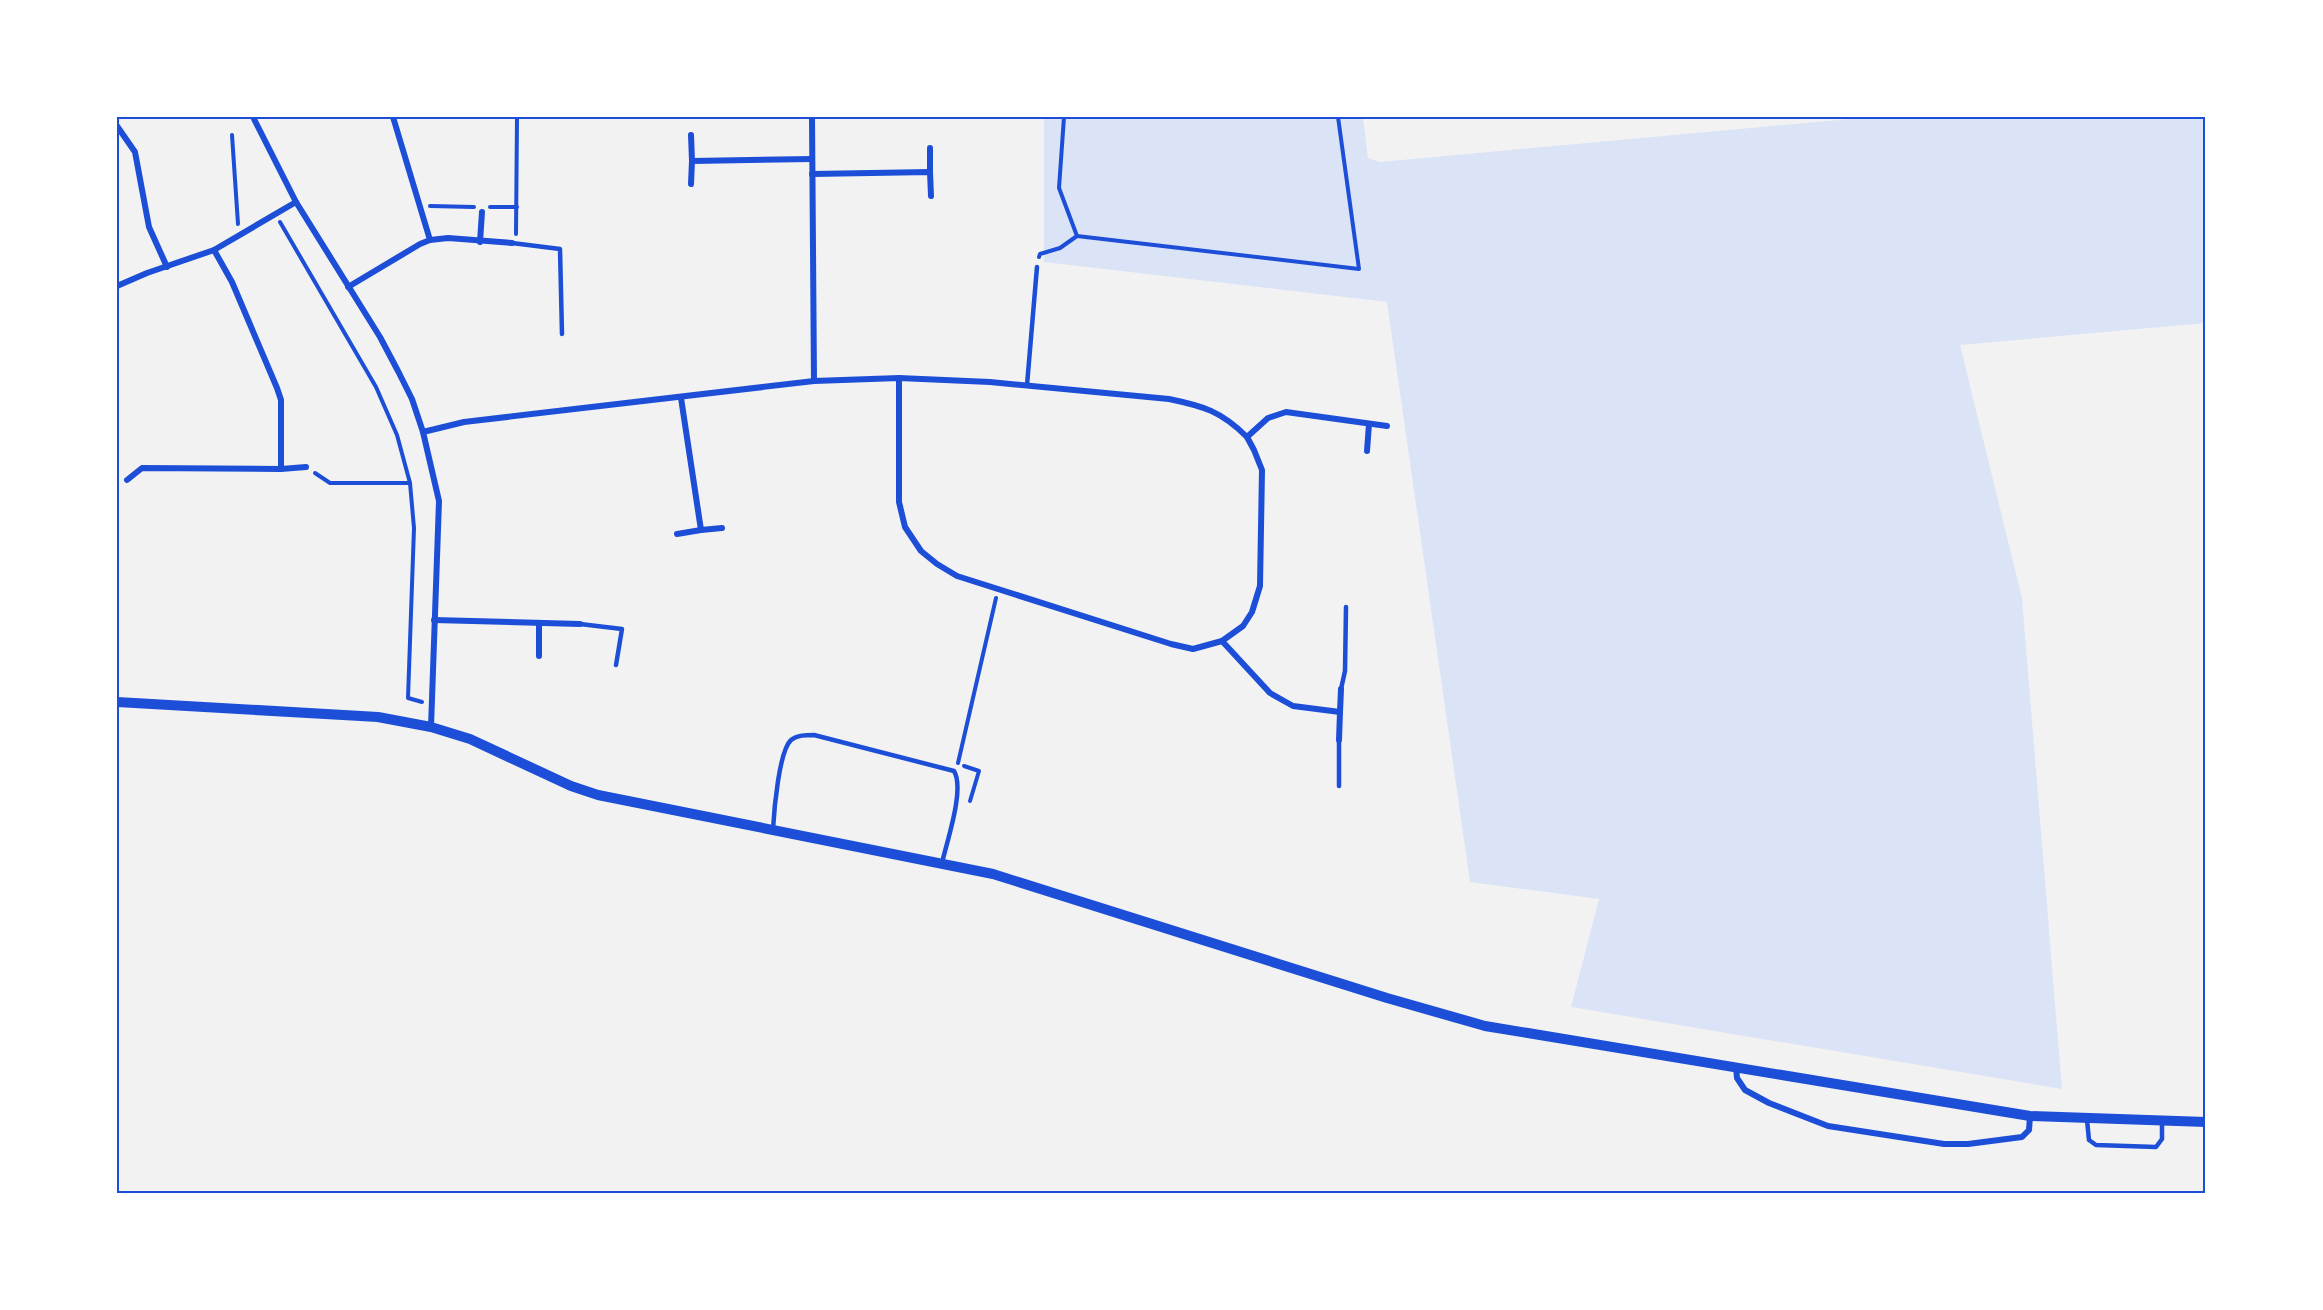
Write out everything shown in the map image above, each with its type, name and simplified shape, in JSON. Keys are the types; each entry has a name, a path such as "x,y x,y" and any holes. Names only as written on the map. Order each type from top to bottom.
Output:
{"street":[{"path":"253,117 296,202 398,371 412,399 423,432 440,501 431,727"},
{"path":"393,117 430,240"},
{"path":"812,117 814,381"},
{"path":"117,126 135,152 149,227 167,267"},
{"path":"691,135 691,184"},
{"path":"930,148 931,196"},
{"path":"692,161 812,159"},
{"path":"812,174 930,172"},
{"path":"117,286 214,250 296,202"},
{"path":"480,242 482,212"},
{"path":"348,287 430,240 448,238 514,243"},
{"path":"214,250 232,282 279,394 281,469"},
{"path":"423,432 464,422 814,381 899,378 1028,385 1169,399 1198,405 1225,417 1246,437 1262,470 1260,586 1252,612 1243,626 1222,641 1193,649 957,576 937,564 921,551 905,527 899,502 899,378"},
{"path":"681,398 701,530"},
{"path":"1246,437 1268,418 1286,412 1387,426"},
{"path":"1367,451 1369,424"},
{"path":"127,480 142,468 281,469 306,467"},
{"path":"677,534 723,528"},
{"path":"434,620 580,624"},
{"path":"539,623 539,656"},
{"path":"1222,641 1270,693 1293,706 1340,712"},
{"path":"1339,740 1341,689"},
{"path":"117,702 378,717 431,727 470,738 571,786 597,795 993,873 1387,998 1485,1026 2030,1116 2206,1122"},
{"path":"1736,1067 1737,1078 1745,1090 1805,1119 1828,1126 1944,1144 2022,1137 2029,1130 2030,1116"}],"lane":[{"path":"514,243 560,249 562,334"},
{"path":"1028,385 1036,267"},
{"path":"1341,689 1345,671 1346,607"},
{"path":"580,624 622,629 616,665"},
{"path":"772,831 776,794 786,748 790,741 798,736 814,735 954,771 958,782 942,863"},
{"path":"1339,740 1340,786"},
{"path":"2087,1118 2089,1140 2096,1145 2156,1148 2162,1139 2162,1121"}],"path":[{"path":"514,243 517,117"},
{"path":"1064,117 1059,189 1077,236"},
{"path":"1036,267 1040,254 1060,248 1077,236 1359,269 1338,117"},
{"path":"232,135 237,222 242,233"},
{"path":"420,206 516,207"},
{"path":"275,213 376,387 397,435 410,483 414,528 408,698 431,705"},
{"path":"306,467 330,483 410,483"},
{"path":"969,802 979,771 958,764 998,589"}],"shaded area":[{"path":"1044,117 1363,117 1368,158 1380,162 1871,117 2206,117 2206,323 1960,345 2022,598 2062,1089 1571,1007 1599,899 1470,882 1387,302 1044,262"}]}
